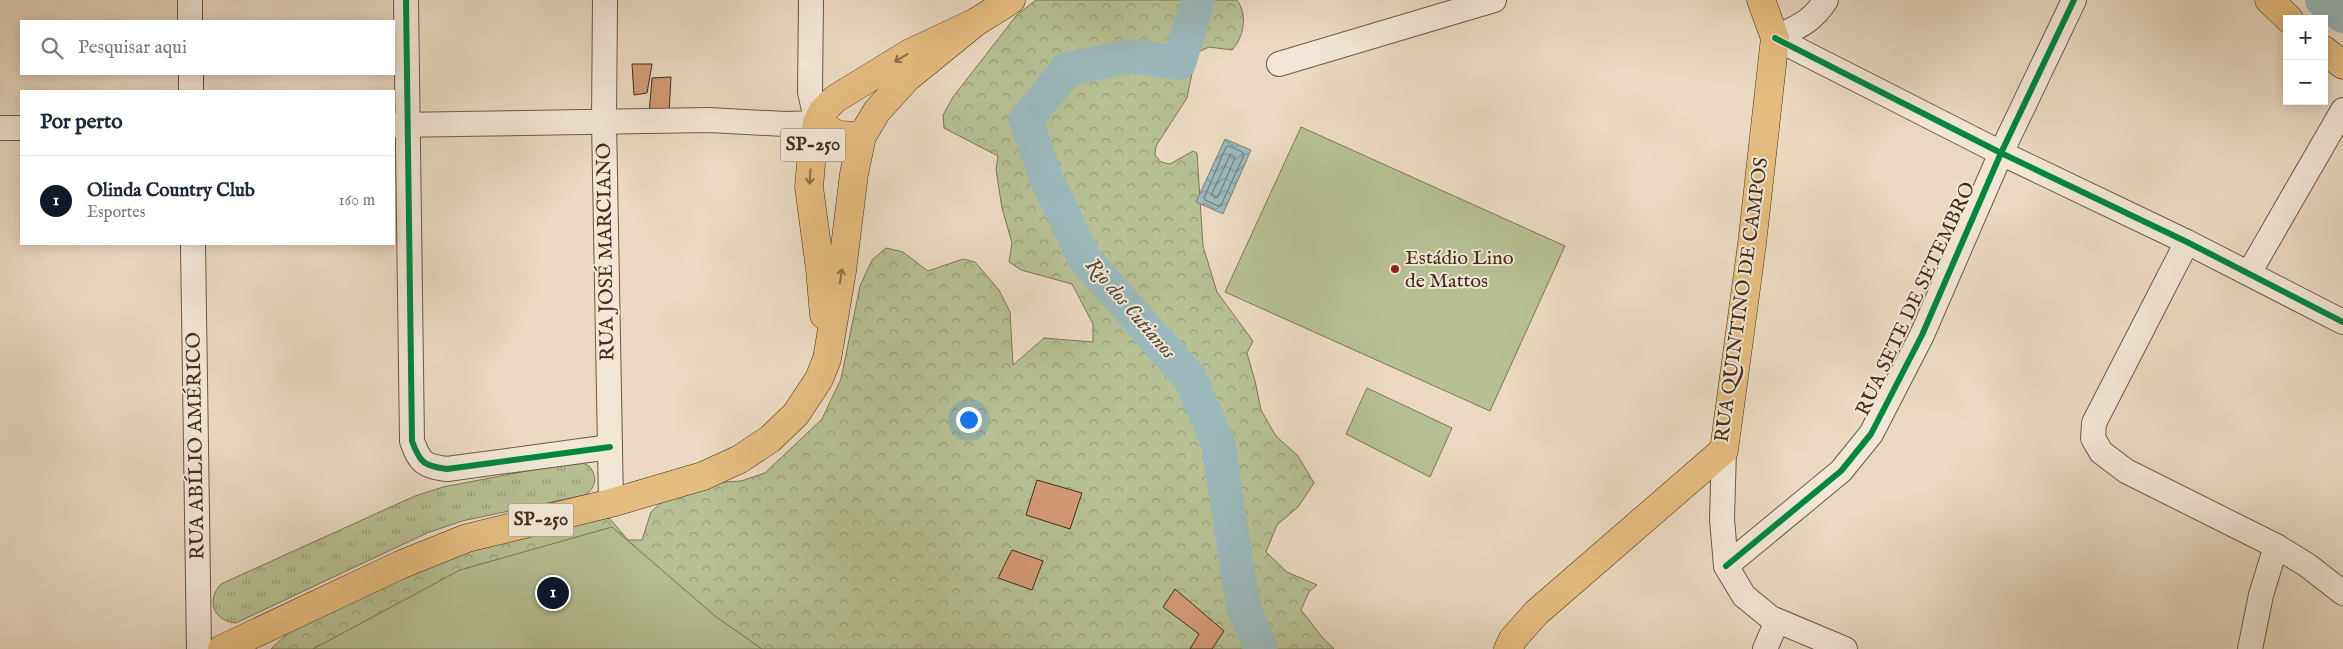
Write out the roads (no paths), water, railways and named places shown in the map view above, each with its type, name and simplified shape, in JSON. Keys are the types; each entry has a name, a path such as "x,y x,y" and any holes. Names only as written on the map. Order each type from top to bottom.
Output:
{"main road":[{"name":"SP-250","path":"222,649 400,565 467,538 611,503 703,476 740,459 770,439 796,414 819,379 827,359 842,271 854,174 865,130 907,78 976,22 1011,0"},
{"path":"1761,0 1775,38"},
{"path":"2269,0 2285,15"},
{"name":"SP-250","path":"827,359 820,269 809,187 817,122 822,112 835,99 910,53 976,22"},
{"name":"RUA QUINTINO DE CAMPOS","path":"1508,649 1513,639 1536,613 1724,450 1752,244 1775,38"},
{"path":"2328,53 2343,65"},
{"path":"817,122 838,135 865,130 863,113 857,106 835,99"}],"street":[{"path":"190,0 190,20"},
{"path":"406,0 400,125 412,441 418,457 429,467 447,469 610,447"},
{"name":"RUA JOSÉ MARCIANO","path":"606,0 604,120 611,503"},
{"path":"400,125 604,120 709,120 785,124 817,122 810,92 811,0"},
{"path":"1279,64 1494,0"},
{"path":"1775,38 1802,26 1817,14 1826,0"},
{"name":"RUA SETE DE SETEMBRO","path":"1726,566 1841,471 1871,434 1922,335 2001,153 2074,0"},
{"path":"1775,38 2001,153 2187,242 2343,322"},
{"path":"811,57 835,99"},
{"path":"191,75 191,90"},
{"path":"2249,273 2343,110"},
{"path":"0,128 20,128"},
{"path":"2187,242 2094,423 2093,438 2101,452 2126,471 2276,546 2343,592"},
{"name":"RUA ABÍLIO AMÉRICO","path":"193,245 199,649"},
{"path":"1724,450 1722,519 1726,566 1744,596 1771,618 1845,649"},
{"path":"2250,649 2261,595 2276,546"},
{"path":"1764,649 1778,621"}],"water":[{"path":"1225,139 1251,150 1223,214 1196,202"}],"waterway":[{"name":"Rio dos Cutianos","path":"1198,0 1179,63 1132,56 1067,69 1026,120 1047,180 1084,258 1190,378 1218,443 1243,605 1261,649"},
{"path":"2322,0 2343,16"}],"place":[{"name":"Estádio Lino de Mattos","path":"1395,269"},
{"name":"Olinda Country Club","path":"553,593"}]}
